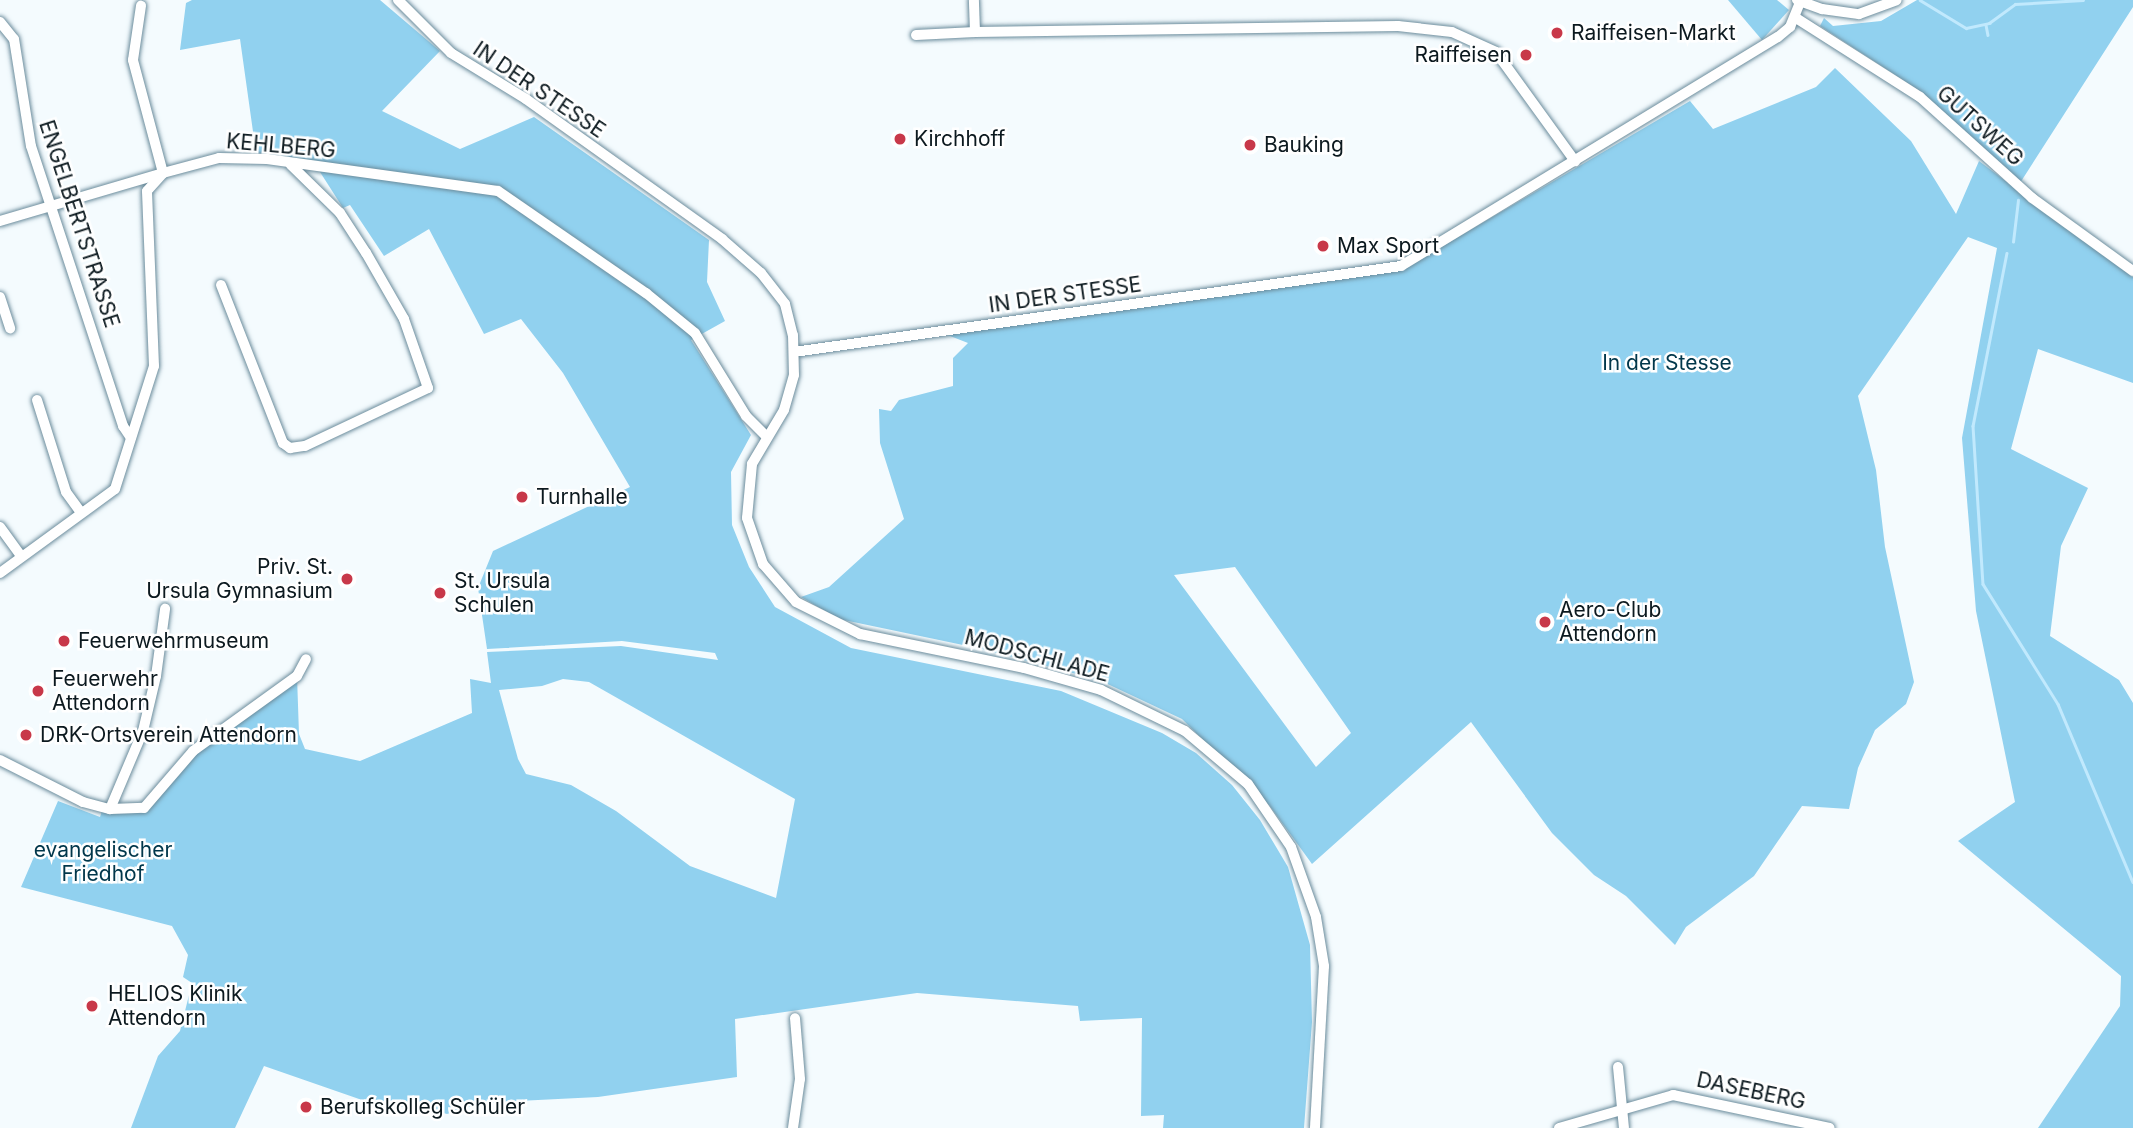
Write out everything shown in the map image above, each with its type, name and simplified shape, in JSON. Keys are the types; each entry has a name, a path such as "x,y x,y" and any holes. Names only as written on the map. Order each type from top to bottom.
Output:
{"street":[{"name":"IN DER STESSE","path":"398,0 451,53 526,99 722,239 761,273 785,304 794,352 1393,268 1759,50 1786,32 1796,18"},
{"path":"974,0 975,32"},
{"path":"1796,18 1799,1 1859,14 1897,0"},
{"path":"0,573 115,489 154,366 156,322 146,199 150,184 163,173 133,60 141,6"},
{"name":"GUTSWEG","path":"1796,18 1920,97 2032,198 2133,271"},
{"name":"ENGELBERTSTRASSE","path":"0,22 14,39 31,146 53,204 123,426 131,438"},
{"path":"916,35 1347,26 1452,32 1496,52 1575,161"},
{"name":"KEHLBERG","path":"0,220 219,158 288,163 498,191 646,293 695,333 747,416 767,437"},
{"path":"221,285 230,299 284,443 290,448 304,446 428,388 404,319 366,253 340,213 288,163"},
{"path":"0,297 10,328"},
{"name":"MODSCHLADE","path":"794,352 790,391 757,452 749,481 749,530 763,564 796,603 860,634 1024,668 1138,705 1197,739 1248,785 1270,813 1301,870 1320,938 1323,1000 1314,1128"},
{"path":"37,400 66,492 81,513"},
{"path":"0,527 21,556"},
{"path":"110,809 143,731 156,676 164,609"},
{"path":"0,760 83,802 110,809 144,808 192,751 296,676 306,659"},
{"path":"793,1128 800,1079 795,1017"},
{"path":"1618,1067 1624,1128"},
{"name":"DASEBERG","path":"1559,1128 1624,1113 1673,1095 1830,1128"}],"green space":[{"name":"evangelischer Friedhof","path":"192,0 380,0 440,51 382,111 460,149 534,117 709,240 707,282 725,321 691,340 751,435 731,472 732,525 749,567 775,607 851,648 1061,691 1162,733 1196,753 1232,785 1260,820 1288,867 1310,945 1312,1022 1304,1128 1163,1128 1164,1115 1141,1116 1142,1018 1080,1021 1078,1006 917,993 735,1019 737,1077 598,1097 481,1103 447,1114 417,1106 385,1108 264,1066 235,1128 131,1128 158,1056 180,1031 192,983 183,977 188,955 172,926 21,887 58,801 100,817 103,808 144,808 193,751 297,676 299,734 305,749 360,761 472,713 470,679 491,683 487,652 621,646 718,660 715,653 622,641 487,649 478,588 493,551 630,487 563,373 521,319 484,334 429,229 384,256 350,205 343,208 313,161 256,153 240,39 180,50 186,3","holes":["563,679 589,682 795,799 776,898 690,866 616,811 571,785 526,774 518,759 499,690 542,686"]},
{"path":"1728,0 1777,0 1789,10 1762,40"},
{"path":"1917,0 2133,0 2133,7 2020,183 1923,93 1820,26 1824,18 1833,26 1881,21"},
{"name":"In der Stesse","path":"1835,68 1911,141 1956,214 1979,161 2133,277 2133,383 2038,349 2011,449 2088,488 2061,546 2050,636 2119,680 2133,703 2133,1128 2038,1128 2120,1006 2121,976 1958,841 2015,802 1976,611 1962,438 1997,248 1968,237 1858,396 1876,470 1885,547 1914,682 1906,704 1875,730 1858,768 1849,809 1802,806 1754,876 1686,927 1675,945 1626,896 1594,875 1552,833 1471,722 1312,864 1269,805 1182,719 1099,680 982,649 839,619 801,597 829,587 904,519 880,443 879,409 891,411 899,400 953,386 953,358 968,343 945,334 1404,269 1690,101 1713,129 1816,87","holes":["1235,567 1351,733 1316,767 1174,575"]}],"waterway":[{"path":"1920,0 1966,28 1989,23 2015,4 2083,0"},
{"path":"1986,25 1988,35"},
{"path":"2013,242 2018,200"},
{"path":"2007,253 1973,426 1983,584 2058,704 2133,882"}],"place":[{"name":"Raiffeisen-Markt","path":"1557,33"},
{"name":"Raiffeisen","path":"1526,55"},
{"name":"Kirchhoff","path":"900,139"},
{"name":"Bauking","path":"1250,145"},
{"name":"Max Sport","path":"1323,246"},
{"name":"Turnhalle","path":"522,497"},
{"name":"Priv. St. Ursula Gymnasium","path":"347,579"},
{"name":"St. Ursula Schulen","path":"440,593"},
{"name":"Aero-Club Attendorn","path":"1545,622"},
{"name":"Feuerwehrmuseum","path":"64,641"},
{"name":"Feuerwehr Attendorn","path":"38,691"},
{"name":"DRK-Ortsverein Attendorn","path":"26,735"},
{"name":"HELIOS Klinik Attendorn","path":"92,1006"},
{"name":"Berufskolleg Schüler","path":"306,1107"}]}
